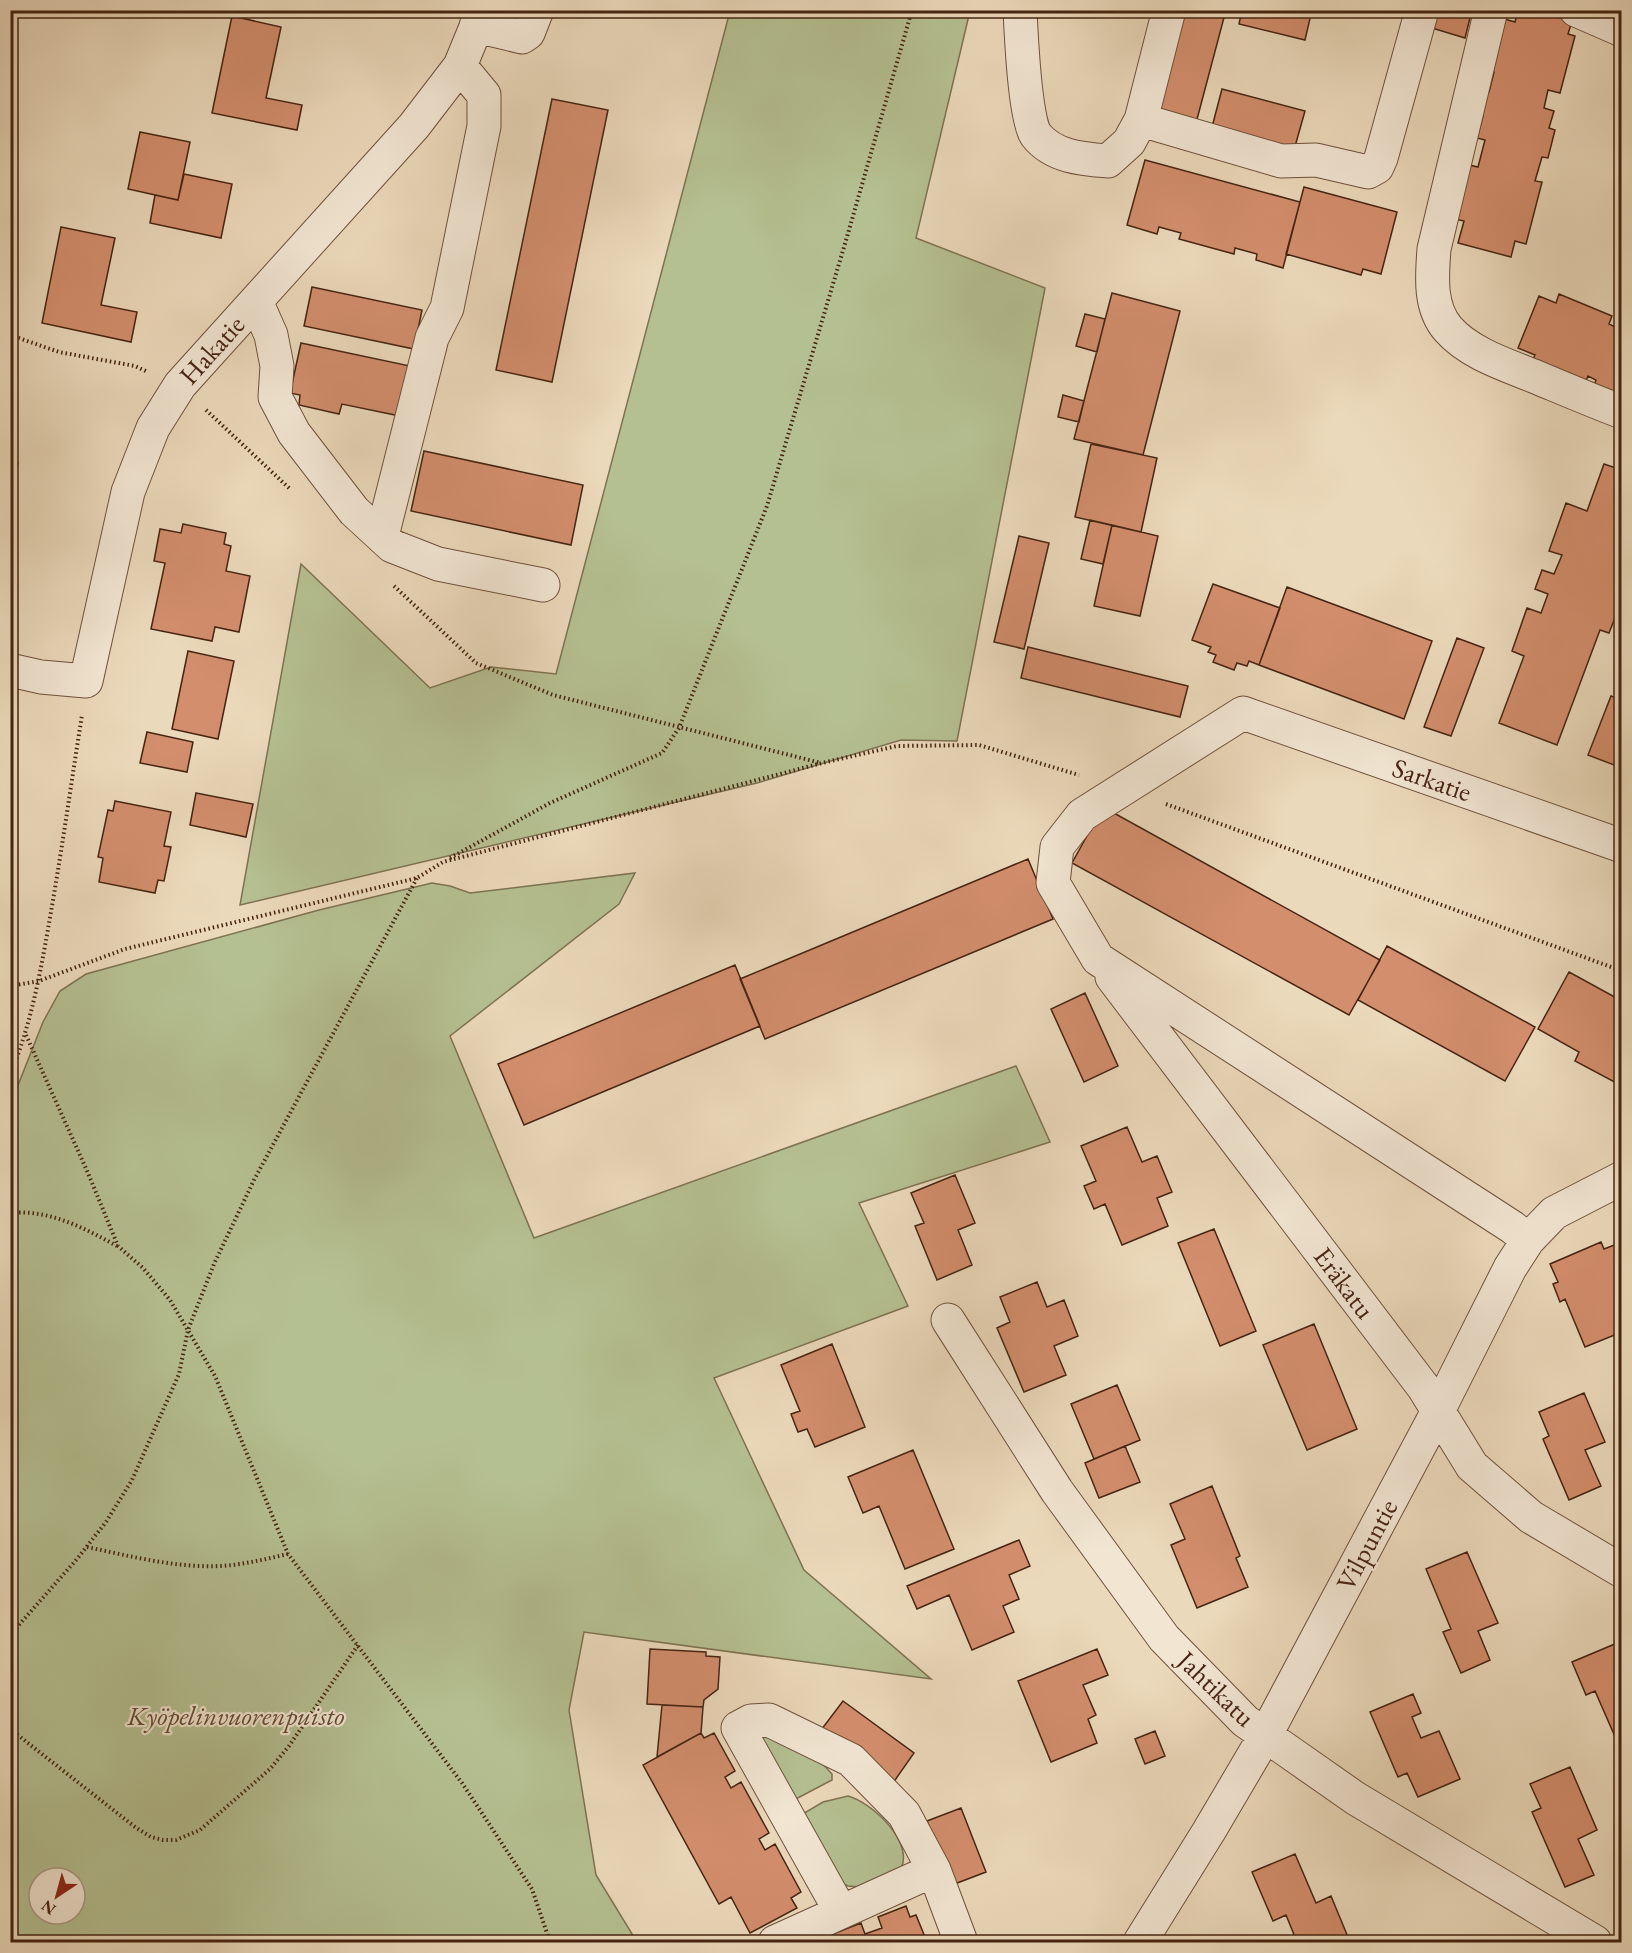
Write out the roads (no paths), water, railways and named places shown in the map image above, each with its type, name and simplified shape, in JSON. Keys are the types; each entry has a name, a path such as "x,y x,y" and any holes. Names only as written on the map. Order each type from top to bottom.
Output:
{"street":[{"path":"480,18 522,37 528,33 537,10"},
{"path":"1020,10 1021,44 1028,105 1035,134 1055,150 1080,159 1108,161 1130,142 1141,120 1170,10"},
{"path":"1491,10 1434,249 1432,286 1437,308 1448,328 1468,345 1491,358 1622,412"},
{"path":"1576,10 1622,30"},
{"path":"1141,120 1281,161 1316,160 1368,172 1377,167 1381,158 1417,12"},
{"name":"Hakatie","path":"10,670 41,677 86,681 128,492 153,428 180,385 414,126 460,66 480,18"},
{"path":"382,536 432,338 447,308 484,126 484,95 460,66"},
{"path":"256,301 271,335 277,366 275,397 294,433 354,511 392,546 438,564 543,585"},
{"name":"Eräkatu","path":"1243,713 1082,815 1057,847 1053,883 1098,959 1424,1388 1472,1466 1531,1517 1622,1571"},
{"name":"Sarkatie","path":"1243,713 1622,846"},
{"path":"1098,959 1512,1227 1528,1240"},
{"name":"Vilpuntie","path":"1140,1942 1265,1736 1438,1411 1510,1268 1528,1240 1554,1213 1622,1178"},
{"name":"Jahtikatu","path":"948,1320 1057,1491 1164,1638 1245,1721 1355,1798 1595,1942"},
{"path":"841,1912 738,1728 751,1721 769,1720 851,1760 904,1814 934,1870 961,1942"},
{"path":"775,1942 934,1870"}],"park label":[{"name":"Kyöpelinvuorenpuisto","path":"236,1716"}]}
